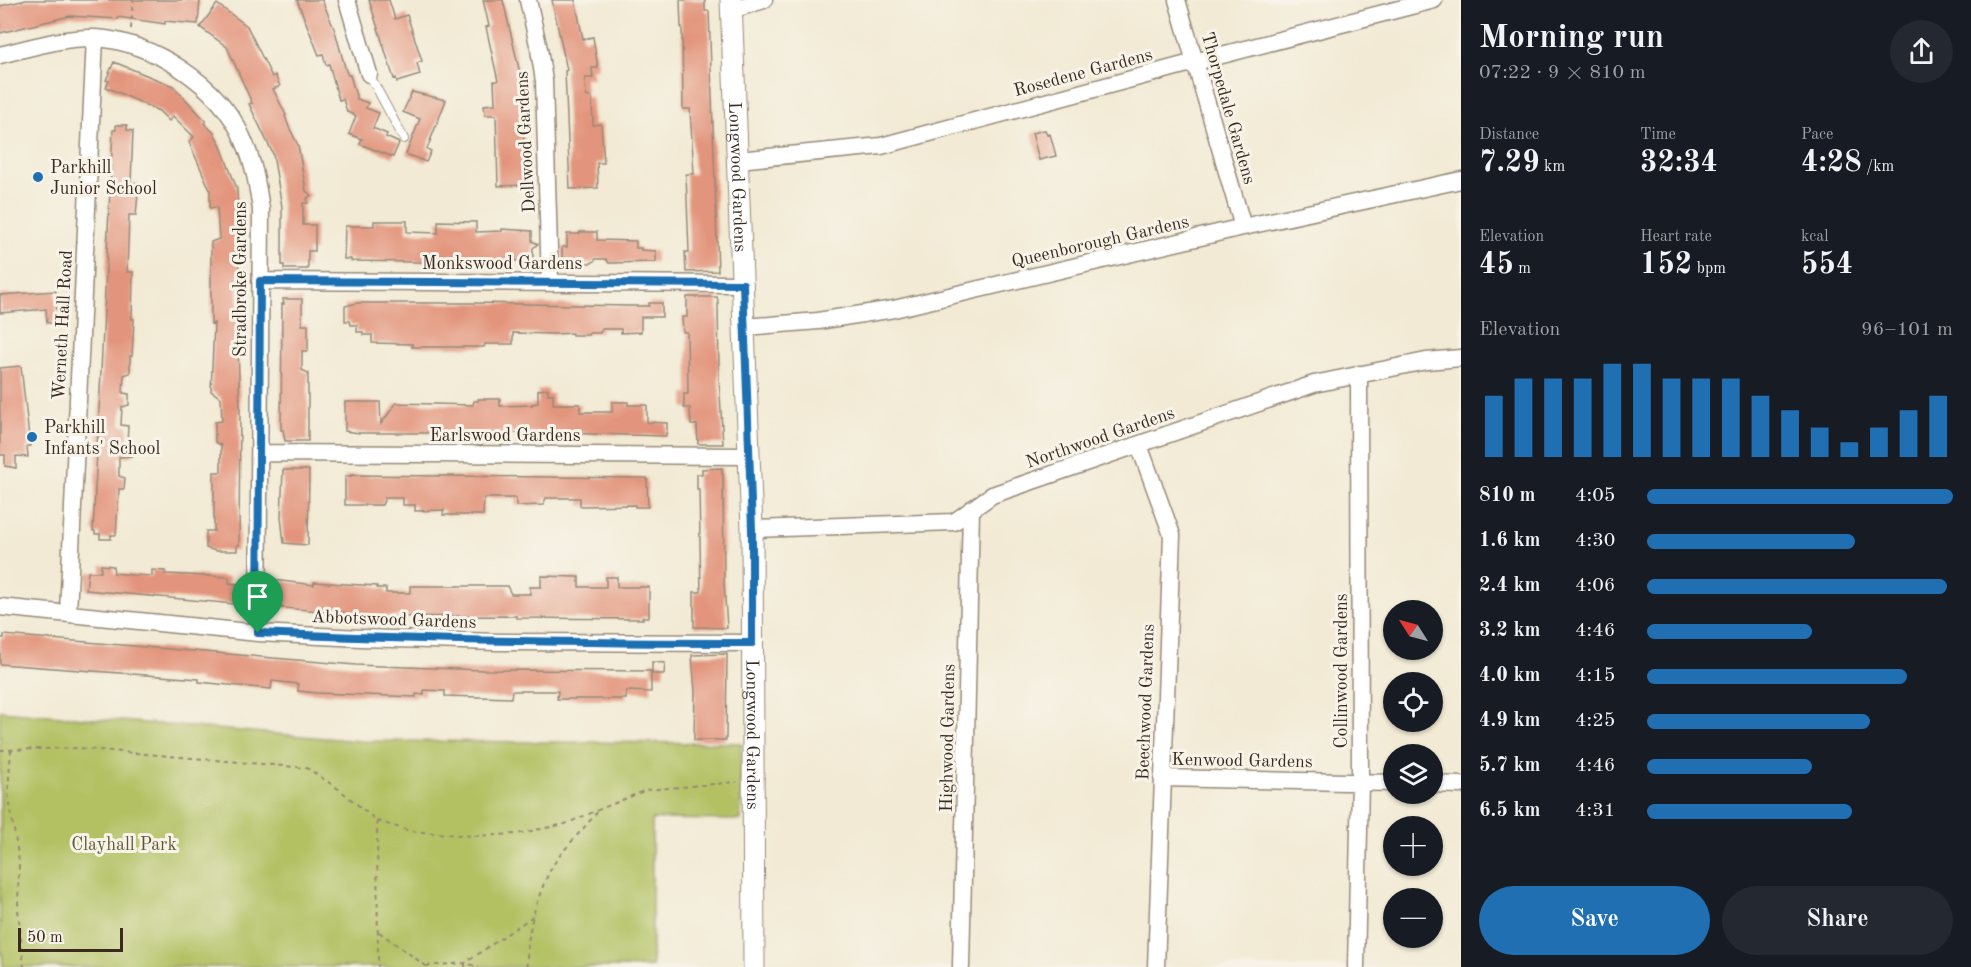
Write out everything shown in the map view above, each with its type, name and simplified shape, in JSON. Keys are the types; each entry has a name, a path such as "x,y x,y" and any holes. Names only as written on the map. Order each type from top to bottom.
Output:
{"street":[{"path":"347,0 369,74"},
{"name":"Dellwood Gardens","path":"528,0 544,81 550,283"},
{"path":"731,5 764,0"},
{"name":"Thorpedale Gardens","path":"1177,0 1243,227"},
{"name":"Rosedene Gardens","path":"738,160 881,146 1434,0"},
{"name":"Longwood Gardens","path":"731,5 752,538 754,967"},
{"name":"Stradbroke Gardens","path":"0,55 73,39 95,38 130,44 164,58 192,76 222,105 242,136 256,171 261,209 258,633"},
{"name":"Werneth Hall Road","path":"68,613 95,38"},
{"name":"Queenborough Gardens","path":"745,327 818,321 894,309 1243,227 1461,180"},
{"name":"Monkswood Gardens","path":"260,281 743,284"},
{"name":"Northwood Gardens","path":"752,538 954,522 992,495 1314,384 1426,361 1461,358"},
{"name":"Collinwood Gardens","path":"1356,967 1360,782 1359,374"},
{"name":"Beechwood Gardens","path":"1139,445 1172,535 1156,967"},
{"name":"Earlswood Gardens","path":"260,453 750,456"},
{"name":"Highwood Gardens","path":"961,967 972,510"},
{"name":"Abbotswood Gardens","path":"0,607 258,633 361,638 497,642 752,638"},
{"name":"Kenwood Gardens","path":"1162,778 1383,783"},
{"path":"1443,784 1461,785"}],"lane":[{"path":"369,74 404,139"}],"path":[{"path":"130,44 133,0"},
{"path":"0,750 76,748 306,768 340,790 377,821 410,831 474,836 517,834 565,824 646,790 753,781"},
{"path":"11,749 8,793 19,861 18,909 24,967"},
{"path":"526,967 526,952 533,916 553,867 599,810"},
{"path":"377,821 378,967"},
{"path":"465,963 533,916"},
{"path":"378,931 425,967 465,963 479,967"}],"green space":[{"name":"Clayhall Park","path":"0,711 361,741 741,743 741,820 652,819 652,967 3,967 0,935"}],"building":[{"path":"26,0 200,0 198,24 165,21 165,24 118,17 118,19 70,16 0,33 0,6"},
{"path":"297,0 322,0 335,31 346,71 350,75 357,99 368,103 366,108 379,113 373,128 399,143 393,157 360,144 362,139 349,134 356,116 347,112 343,99 339,100 329,64 326,65 323,54 319,55"},
{"path":"369,0 389,0 395,19 407,15 422,61 417,63 420,75 397,82 396,78 394,79"},
{"path":"483,0 503,0 519,69 522,86 524,185 498,186 496,115 485,115 484,105 495,104 494,81 498,81 486,27 489,26"},
{"path":"552,0 575,0 583,39 593,37 598,68 592,68 593,78 585,78 586,96 592,98 593,125 601,124 604,163 597,163 598,188 570,189 565,71 567,70"},
{"path":"680,0 705,0 705,11 709,11 718,271 686,272 685,252 689,252 686,174 694,174 690,109 683,109"},
{"path":"217,4 247,26 272,77 275,75 280,86 273,89 298,145 306,191 311,195 307,199 308,203 303,203 303,225 315,225 315,251 308,251 308,269 284,269 282,265 282,207 273,154 249,104 252,103 227,47 200,27"},
{"path":"114,62 173,86 206,121 204,123 214,133 237,189 240,411 239,545 237,545 237,551 216,551 206,548 206,531 214,531 214,472 221,472 221,445 215,442 215,422 222,421 221,398 211,391 214,323 211,324 211,242 219,239 217,207 210,208 210,190 189,142 194,137 173,116 169,121 159,111 106,87 109,81 106,80"},
{"path":"412,92 446,100 427,149 431,151 426,162 406,154 420,119 403,112"},
{"path":"116,125 127,125 127,130 133,131 131,183 139,183 136,215 129,215 127,272 133,272 132,319 134,319 130,373 124,375 123,393 129,394 129,405 122,407 121,425 128,426 127,443 134,444 133,456 119,457 119,476 125,478 124,489 119,489 116,535 111,535 111,539 100,539 100,534 95,534 93,531 113,130 116,130"},
{"path":"1045,130 1047,135 1050,134 1056,156 1039,160 1032,133"},
{"path":"374,221 407,221 407,232 438,233 438,221 476,222 476,232 502,231 502,229 532,231 532,241 538,244 533,248 533,261 494,260 494,262 478,263 344,259 345,226 374,226"},
{"path":"580,232 597,232 597,240 636,241 636,248 656,251 656,262 609,263 606,259 596,259 592,263 568,263 562,257 562,247 567,247 567,234 579,234"},
{"path":"56,291 57,323 47,323 46,309 0,313 0,295"},
{"path":"687,297 717,297 718,301 723,444 698,444 697,425 691,425 690,408 684,408 684,394 688,394 687,332 683,332 682,317 687,317"},
{"path":"283,299 302,299 302,325 308,325 308,351 302,351 302,370 308,373 308,441 285,441 283,430 281,430"},
{"path":"357,303 649,306 649,303 662,303 662,317 641,317 641,332 621,333 621,329 602,329 600,333 589,333 588,335 513,333 513,344 485,344 484,347 412,347 412,344 372,343 372,335 357,332 357,325 351,325 350,321 345,321 345,306"},
{"path":"21,366 30,446 27,446 28,457 16,456 16,468 5,466 5,455 0,455 0,368"},
{"path":"548,389 548,394 553,394 553,404 580,404 580,412 612,412 612,402 647,405 647,422 667,423 666,436 345,431 345,402 380,402 381,424 396,403 473,405 478,399 500,399 500,406 532,405 538,403 538,390"},
{"path":"722,468 727,628 694,627 694,592 701,592 697,474 702,474 702,469"},
{"path":"283,470 309,470 308,545 284,543 281,517"},
{"path":"345,476 647,478 648,507 635,507 635,505 580,506 580,498 546,498 543,505 516,506 516,498 484,498 483,515 443,515 444,510 415,511 415,505 403,505 403,498 385,498 382,505 345,505"},
{"path":"101,565 113,566 114,573 133,575 152,576 152,570 165,571 165,574 229,577 229,583 247,585 245,605 86,590 88,572 101,572"},
{"path":"541,576 579,577 579,587 606,587 606,577 617,577 617,587 649,587 649,617 642,617 643,619 516,618 516,616 352,617 347,616 347,613 282,608 272,603 274,580 314,585 314,582 377,586 377,588 386,588 386,593 410,593 410,586 507,586 511,594 530,594 530,587 541,587"},
{"path":"4,635 356,665 483,670 651,671 651,692 626,691 626,699 557,699 558,691 512,691 511,698 445,696 445,691 424,690 424,695 416,694 416,697 298,691 298,684 272,681 271,689 199,682 199,679 0,664 0,638 4,638"},
{"path":"727,654 726,740 694,740 695,691 692,655"},
{"path":"652,662 665,663 664,674 652,674"}],"place":[{"name":"Parkhill Junior School","path":"38,177"},
{"name":"Parkhill Infants' School","path":"32,437"}],"route":[{"path":"260,281 743,284 752,529 752,643 497,642 258,633 260,281"}]}
